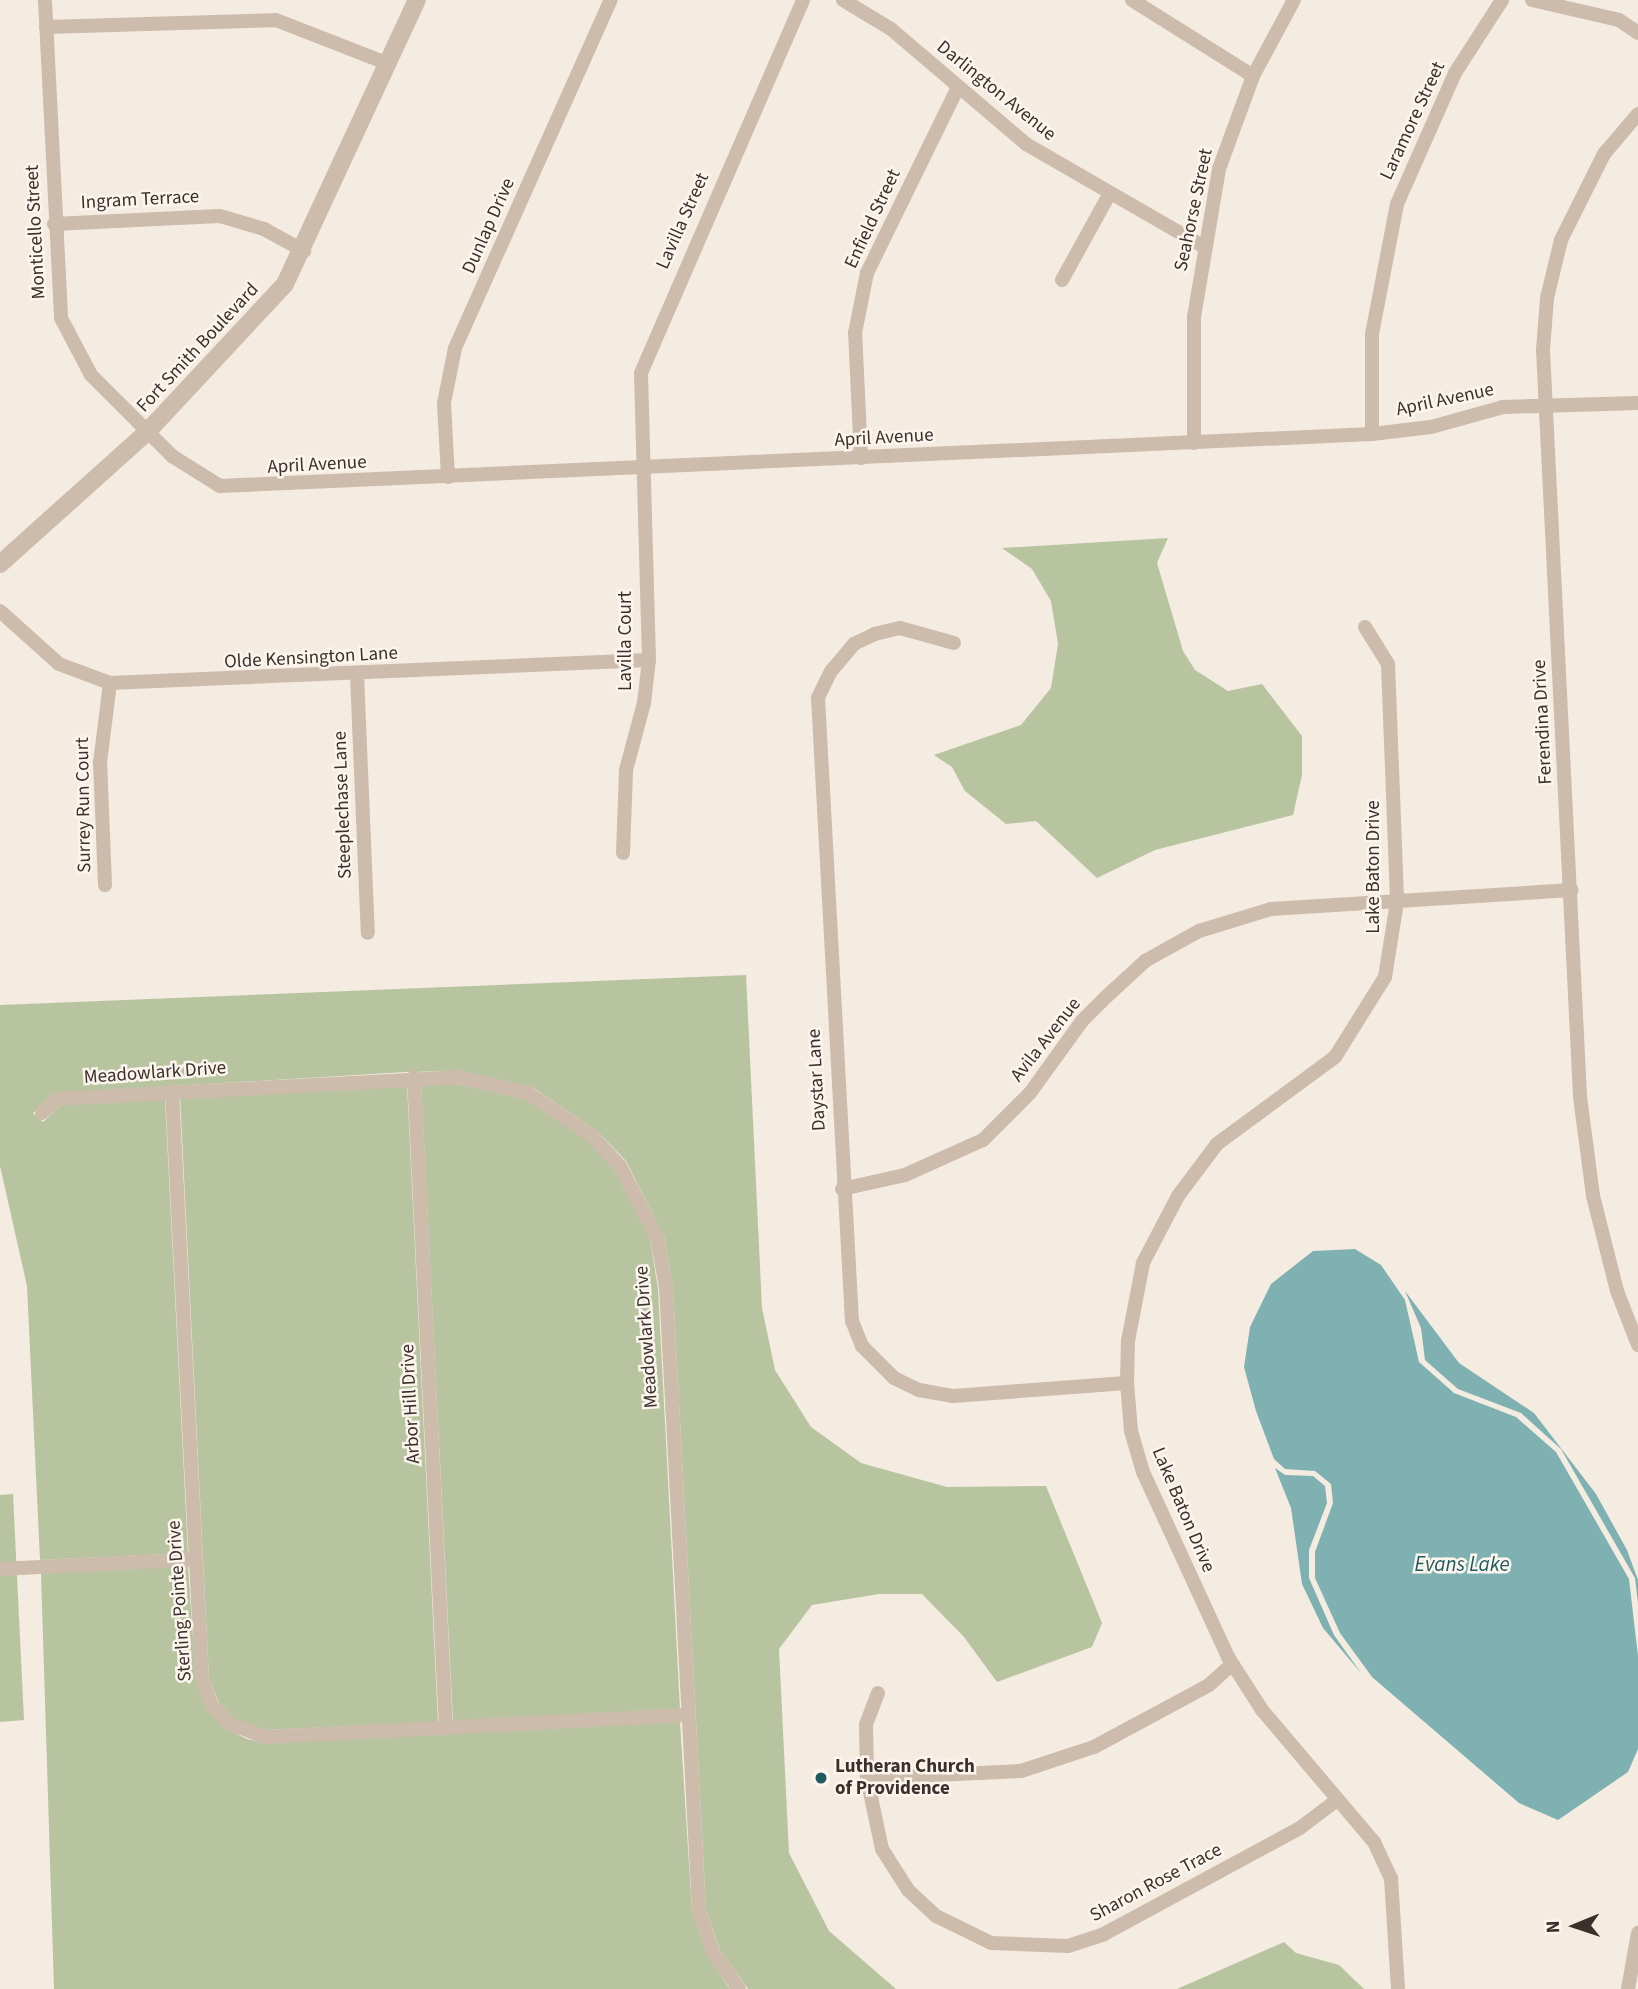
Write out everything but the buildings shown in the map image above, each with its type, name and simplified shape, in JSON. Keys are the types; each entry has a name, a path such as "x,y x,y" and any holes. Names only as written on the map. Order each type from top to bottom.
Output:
{"street":[{"name":"Monticello Street","path":"45,0 54,224 61,318 75,352 148,431"},
{"name":"Fort Smith Boulevard","path":"0,564 148,431 251,327 304,251 417,0"},
{"name":"Dunlap Drive","path":"448,477 446,376 455,348 611,0"},
{"name":"Lavilla Street","path":"641,468 638,402 652,340 803,0"},
{"name":"Darlington Avenue","path":"844,0 891,29 957,89 1026,144 1203,246"},
{"path":"1132,0 1253,76"},
{"name":"Seahorse Street","path":"1194,443 1194,317 1203,246 1219,169 1253,76 1294,0"},
{"name":"Laramore Street","path":"1372,434 1372,334 1397,204 1455,73 1502,0"},
{"path":"1532,0 1619,20 1638,33"},
{"path":"46,27 276,20 389,64"},
{"name":"Enfield Street","path":"861,458 855,333 867,272 957,89"},
{"name":"Ferendina Drive","path":"1638,114 1604,154 1561,240 1547,298 1545,405 1580,1097 1593,1196 1616,1291 1638,1345"},
{"path":"1062,280 1110,193"},
{"name":"Ingram Terrace","path":"54,224 220,216 264,229 304,251"},
{"name":"April Avenue","path":"148,431 172,456 220,486 1372,434 1431,427 1503,407 1638,403"},
{"name":"Lavilla Court","path":"623,853 626,770 645,703 649,660 641,468"},
{"name":"Olde Kensington Lane","path":"0,611 60,664 110,683 357,675 649,660"},
{"name":"Lake Baton Drive","path":"1365,627 1388,664 1397,902 1385,978 1358,1027 1335,1057 1217,1144 1178,1196 1143,1263 1128,1341 1127,1382 1131,1431 1143,1472 1232,1664 1374,1842 1391,1878 1398,1989"},
{"name":"Daystar Lane","path":"954,643 900,628 875,634 854,644 831,671 818,698 842,1189 852,1321 862,1346 894,1378 919,1390 953,1396 1127,1382"},
{"name":"Steeplechase Lane","path":"357,675 368,933"},
{"name":"Surrey Run Court","path":"105,885 100,763 110,683"},
{"name":"Avila Avenue","path":"842,1189 905,1175 983,1140 1030,1093 1082,1021 1107,996 1144,961 1199,931 1271,908 1571,890"},
{"name":"Meadowlark Drive","path":"42,1113 57,1099 172,1091 414,1077 487,1083 552,1106 620,1166 657,1238 666,1288 699,1910 713,1952 739,1989"},
{"name":"Arbor Hill Drive","path":"414,1077 446,1728"},
{"name":"Sterling Pointe Drive","path":"172,1091 202,1680 212,1706 230,1724 266,1737 687,1715"},
{"path":"0,1569 195,1559"},
{"path":"867,1778 1021,1771 1094,1747 1209,1685 1232,1664"},
{"name":"Sharon Rose Trace","path":"878,1693 866,1725 867,1778 882,1849 908,1890 962,1933 1034,1949 1068,1947 1104,1934 1300,1828 1338,1800"},
{"path":"1628,1989 1638,1933"}],"green space":[{"path":"1168,538 1157,563 1183,651 1195,670 1228,691 1262,684 1302,736 1302,775 1293,815 1155,850 1097,878 1036,821 1006,824 965,791 952,767 934,755 1021,725 1051,688 1058,644 1051,601 1032,569 1002,548"},
{"path":"746,975 762,1308 775,1370 811,1427 861,1463 947,1487 1046,1486 1102,1623 1092,1647 997,1682 964,1637 922,1594 879,1594 812,1605 779,1649 789,1853 829,1931 896,1989 748,1989 720,1950 706,1909 673,1288 664,1237 626,1161 596,1130 532,1087 460,1071 406,1072 57,1093 33,1113 43,1122 61,1105 165,1098 188,1553 40,1560 27,1286 0,1166 0,1005"},
{"path":"407,1084 438,1722 266,1730 234,1719 219,1703 209,1679 180,1097"},
{"path":"421,1084 458,1084 525,1099 586,1139 614,1169 650,1239 658,1289 680,1709 453,1721"},
{"path":"13,1494 24,1720 0,1722 0,1495"},
{"path":"188,1566 196,1683 224,1728 247,1739 266,1743 680,1722 692,1910 707,1955 730,1989 54,1989 41,1573"},
{"path":"1284,1942 1296,1953 1339,1965 1364,1989 1177,1989"}],"water":[{"name":"Evans Lake","path":"1355,1249 1381,1265 1405,1300 1419,1362 1454,1393 1516,1417 1556,1452 1629,1579 1638,1656 1638,1749 1628,1772 1558,1820 1519,1803 1372,1677 1340,1633 1315,1578 1315,1552 1333,1503 1331,1484 1315,1471 1285,1469 1274,1459 1256,1411 1244,1367 1250,1327 1271,1284 1313,1251"},
{"path":"1405,1291 1459,1363 1534,1413 1596,1494 1627,1550 1638,1580 1638,1603 1635,1578 1561,1449 1521,1413 1458,1389 1425,1360 1421,1328"},
{"path":"1275,1468 1285,1475 1313,1476 1325,1486 1327,1503 1309,1550 1309,1578 1334,1635 1361,1673 1323,1628 1302,1584 1291,1508"}],"place":[{"name":"Lutheran Church of Providence","path":"821,1778"}]}
